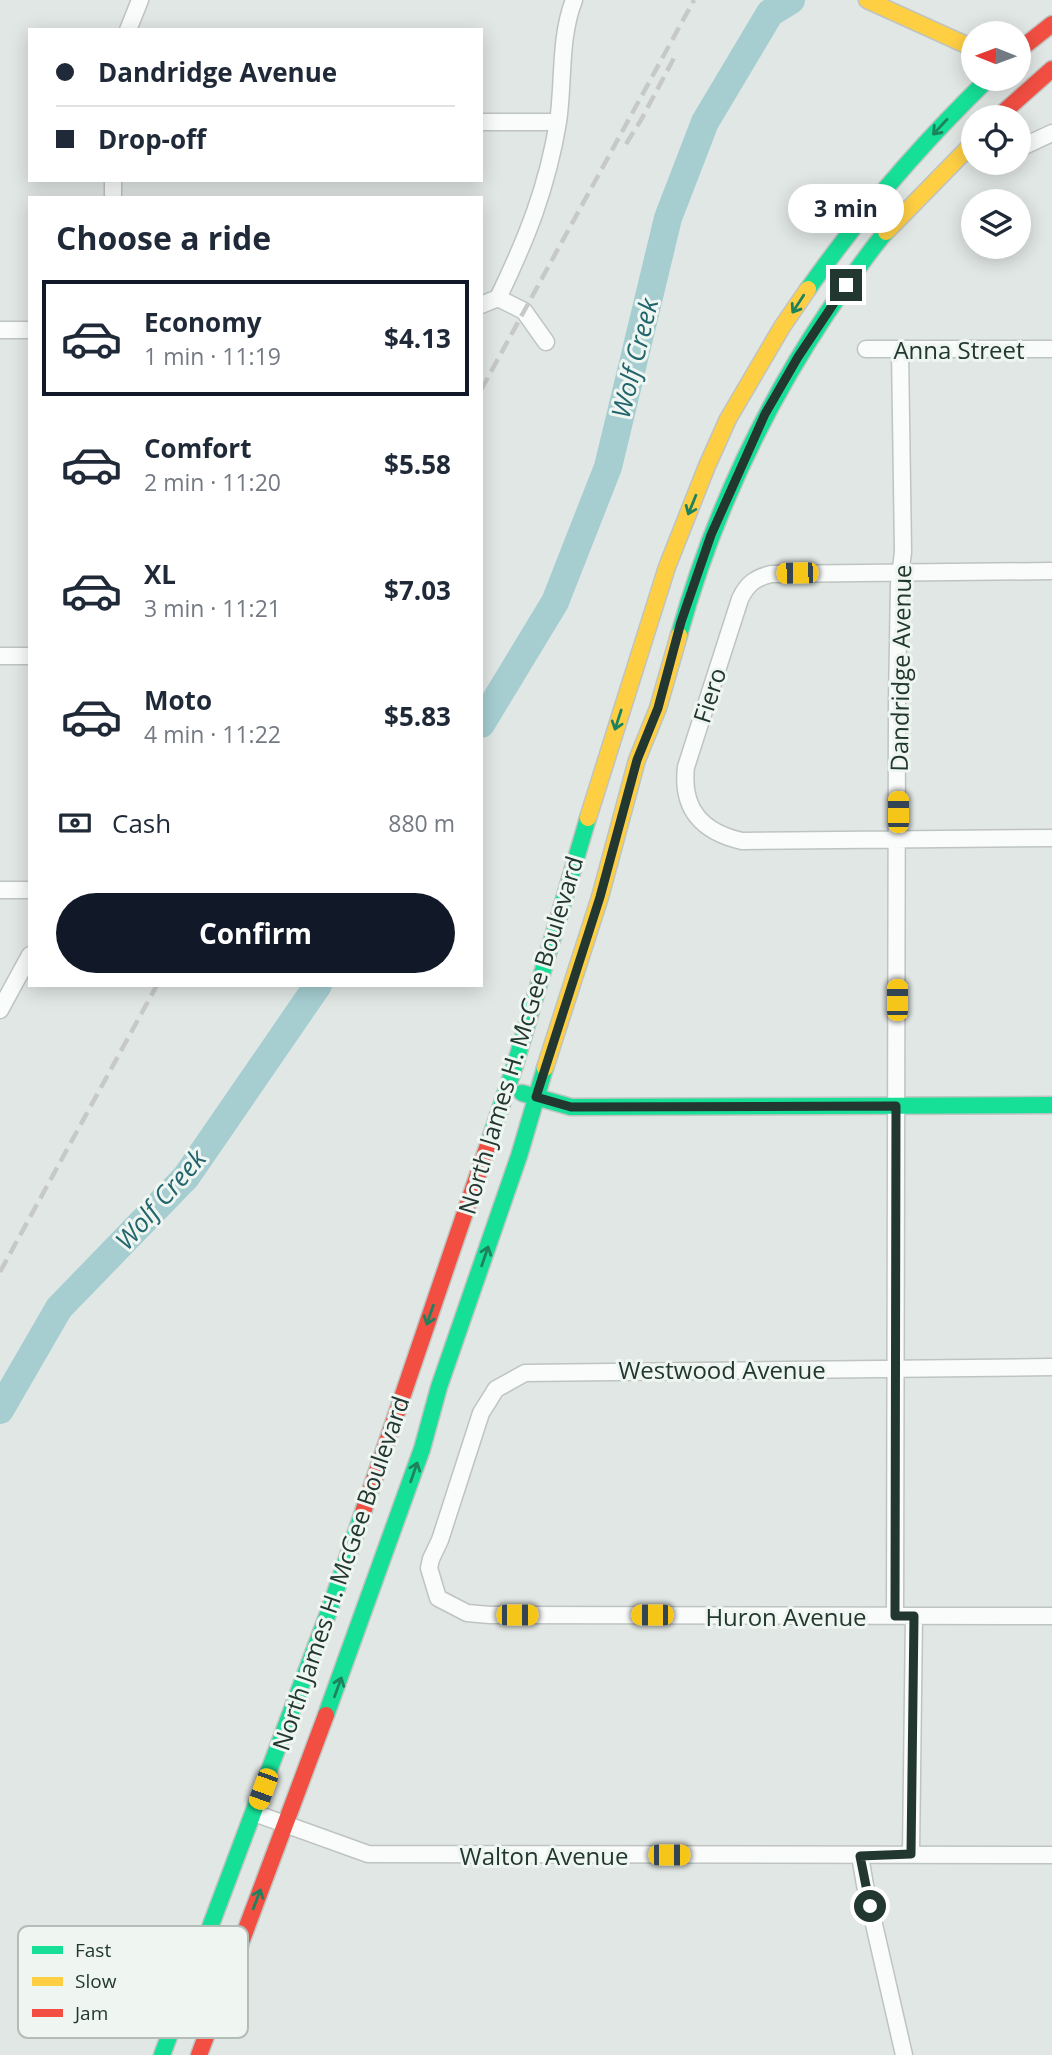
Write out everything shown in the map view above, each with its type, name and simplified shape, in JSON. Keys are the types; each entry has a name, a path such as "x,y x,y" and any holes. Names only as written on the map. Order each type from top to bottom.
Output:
{"main road":[{"path":"867,0 961,43"},
{"path":"1031,41 1052,24"},
{"path":"1011,105 1052,69"},
{"path":"1031,79 1037,82"},
{"name":"North James H. McGee Boulevard","path":"211,1926 329,1611 507,1088 544,973 595,793 667,568 728,419 800,300 848,232 897,173 976,91"},
{"name":"North James H. McGee Boulevard","path":"248,1926 422,1449 439,1387 501,1211 600,897 637,760 658,708 693,585 711,535 757,432 798,357 884,234 961,155"},
{"path":"507,1088 571,1107 1052,1105"},
{"name":"North James H. McGee Boulevard","path":"162,2055 168,2038"},
{"name":"North James H. McGee Boulevard","path":"199,2055 205,2038"}],"street":[{"path":"129,28 140,0"},
{"path":"483,304 498,298 539,206 558,122 563,51 574,0"},
{"path":"483,122 558,122"},
{"path":"1031,143 1052,133"},
{"path":"498,298 524,311 546,342"},
{"path":"0,330 28,330"},
{"name":"Anna Street","path":"866,349 1052,349"},
{"name":"Dandridge Avenue","path":"895,1616 897,702 900,572 903,552 900,349"},
{"path":"900,572 1052,571"},
{"name":"Fiero","path":"898,840 742,841 716,833 700,822 686,795 686,768 740,599 747,585 771,574 900,572"},
{"path":"0,656 28,656"},
{"path":"898,840 1052,838"},
{"path":"0,890 28,890"},
{"path":"0,1010 28,959"},
{"name":"Westwood Avenue","path":"458,1481 486,1402 496,1389 525,1373 1052,1367"},
{"name":"Huron Avenue","path":"458,1481 429,1568 438,1598 467,1613 1052,1616"},
{"path":"911,1854 914,1616"},
{"name":"Walton Avenue","path":"254,1812 368,1854 1052,1855"},
{"path":"860,1856 864,1885 904,2055"}],"waterway":[{"name":"Wolf Creek","path":"483,721 555,602 608,467 668,218 705,122 770,13 791,0"},
{"name":"Wolf Creek","path":"0,1410 59,1308 186,1177 317,987"}],"railway":[{"path":"483,386 694,0"},
{"path":"626,144 674,58"},
{"path":"0,1272 156,987"}],"traffic: fast":[{"path":"808,289 893,180 976,91"},
{"path":"679,635 722,509 760,428 827,313 886,232"},
{"path":"488,1145 515,1065 588,818"},
{"path":"326,1715 422,1449 439,1387 519,1156 545,1068"},
{"path":"522,1093 571,1107 1052,1105"},
{"path":"211,1926 329,1611 364,1509"},
{"path":"162,2055 168,2038"}],"traffic: slow":[{"path":"867,0 961,43"},
{"path":"886,232 961,155"},
{"path":"588,818 667,567 707,466 728,419 782,327 808,289"},
{"path":"545,1068 600,897 637,760 658,708 679,635"}],"traffic: jam":[{"path":"1031,41 1052,24"},
{"path":"1012,105 1052,69"},
{"path":"364,1509 488,1145"},
{"path":"247,1926 326,1715"},
{"path":"199,2055 205,2038"}],"route":[{"path":"846,285 798,357 765,414 711,535 681,622 658,708 637,760 600,897 536,1097 571,1107 896,1106 895,1616 914,1616 911,1854 860,1856 870,1906"}]}
